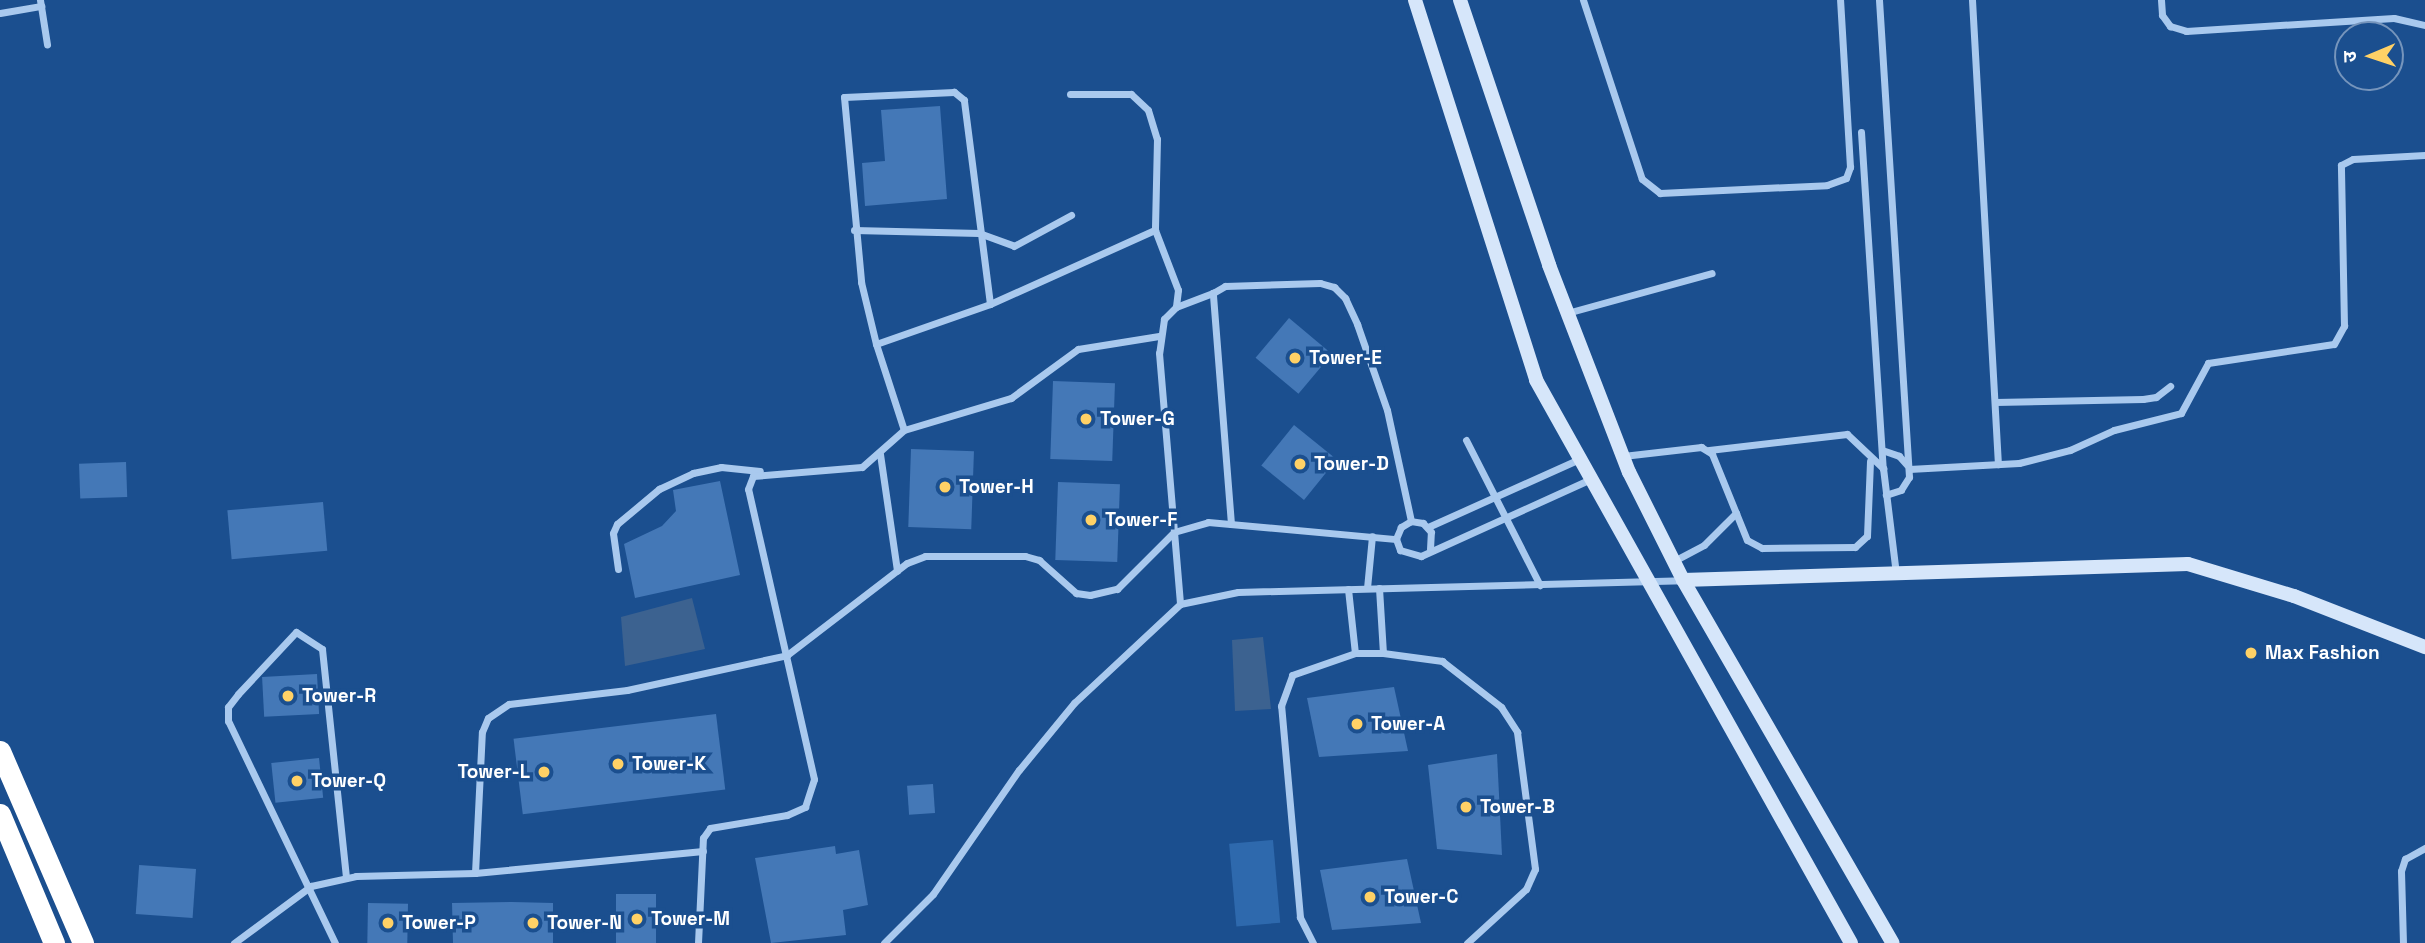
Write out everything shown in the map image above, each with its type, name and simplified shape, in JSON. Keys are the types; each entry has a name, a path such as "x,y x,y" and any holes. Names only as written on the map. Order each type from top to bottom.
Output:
{"highway":[{"path":"0,751 83,943"},
{"path":"0,814 54,943"}],"street":[{"path":"1415,0 1521,342 1536,380 1646,581 1851,943"},
{"path":"1460,0 1566,313 1623,456 1683,580 1893,943"},
{"path":"1583,0 1642,179 1660,193 1827,185 1846,178 1850,167 1840,0"},
{"path":"1879,0 1909,469 1908,483 1886,495"},
{"path":"1972,0 1998,464"},
{"path":"2161,0 2162,15 2170,26 2186,31 2394,18 2425,25"},
{"path":"0,13 40,3 47,44"},
{"path":"1070,94 1122,92 1142,100 1157,139 1155,230 1178,290 1177,307"},
{"path":"904,430 876,344 855,230 844,97 954,93 964,100 990,304"},
{"path":"1861,132 1883,468 1896,574"},
{"path":"1909,469 2040,459 2114,430 2181,412 2208,363 2334,344 2344,326 2341,165 2353,159 2425,155"},
{"path":"855,230 981,234 1005,245 1022,244 1071,215"},
{"path":"876,344 990,304 1155,230"},
{"path":"1566,313 1712,273"},
{"path":"1180,604 1159,336 1164,319 1177,307 1225,286 1320,283 1334,287 1345,298 1387,410 1411,521"},
{"path":"1213,293 1231,524"},
{"path":"618,569 613,533 617,524 659,489 693,473 721,467 764,472 853,468 880,454 904,430 1011,398 1077,349 1159,336"},
{"path":"1995,402 2156,397 2170,386"},
{"path":"1623,456 1701,447 1709,450 1847,433 1858,440 1870,461 1883,468"},
{"path":"1466,440 1540,584"},
{"path":"1709,450 1747,540 1762,548 1856,547 1867,536 1870,461"},
{"path":"1882,450 1899,456 1909,469"},
{"path":"880,454 897,571"},
{"path":"1411,521 1427,527 1579,459"},
{"path":"698,943 703,838 710,828 788,814 804,807 814,779 748,489 753,476 764,472"},
{"path":"1411,521 1401,527 1396,539 1400,550 1410,556 1591,479"},
{"path":"1674,562 1704,545 1736,513"},
{"path":"475,873 480,749 488,718 509,704 628,690 787,655 897,571 925,556 1025,556 1039,560 1076,593 1090,595 1116,589 1174,532 1208,522 1396,539"},
{"path":"1427,527 1430,549"},
{"path":"1367,588 1372,536"},
{"path":"884,943 933,894 1019,770 1074,703 1180,604 1238,592 2188,564 2281,592 2425,647"},
{"path":"1379,588 1383,653"},
{"path":"1348,589 1355,653"},
{"path":"335,943 311,886 228,721 228,707 296,632 322,649 346,878"},
{"path":"1313,943 1300,917 1281,706 1292,675 1355,653 1383,653 1442,661 1501,706 1517,732 1535,869 1526,889 1467,943"},
{"path":"2403,943 2401,871 2405,859 2425,848"},
{"path":"234,943 311,886 346,878 475,873 703,851"}],"shaded area":[{"path":"692,598 705,649 625,666 621,617"},
{"path":"1263,637 1271,709 1235,711 1232,640"},
{"path":"1273,840 1280,923 1236,927 1229,844"}],"building":[{"path":"940,106 947,199 865,206 862,163 885,161 881,110"},
{"name":"Tower-E","path":"1289,318 1332,354 1298,394 1256,358"},
{"name":"Tower-G","path":"1053,381 1115,383 1112,461 1050,459"},
{"name":"Tower-D","path":"1294,425 1337,460 1304,500 1261,465"},
{"name":"Tower-H","path":"911,449 974,451 971,529 908,527"},
{"path":"126,462 127,497 80,499 79,464"},
{"path":"720,481 740,575 635,598 624,544 662,526 676,511 673,490"},
{"name":"Tower-F","path":"1058,482 1120,484 1117,562 1055,560"},
{"path":"323,502 327,551 232,559 227,510"},
{"name":"Tower-R","path":"317,674 319,714 264,717 262,677"},
{"name":"Tower-A","path":"1394,687 1408,751 1319,757 1307,698"},
{"path":"716,714 725,789 523,814 514,739"},
{"name":"Tower-B","path":"1497,754 1502,855 1437,849 1428,765"},
{"name":"Tower-Q","path":"319,758 323,798 275,803 271,763"},
{"path":"933,784 935,813 909,815 907,786"},
{"path":"835,846 836,854 859,850 868,905 843,910 846,935 771,943 755,858"},
{"name":"Tower-C","path":"1407,859 1421,923 1332,930 1320,870"},
{"path":"139,865 196,869 193,918 136,914"},
{"name":"Tower-M","path":"616,894 656,894 656,943 616,943"},
{"name":"Tower-P","path":"368,903 408,904 407,943 367,943"},
{"path":"452,903 553,903 553,943 453,943"}],"place":[{"name":"Tower-E","path":"1295,358"},
{"name":"Tower-G","path":"1086,419"},
{"name":"Tower-D","path":"1300,464"},
{"name":"Tower-H","path":"945,487"},
{"name":"Tower-F","path":"1091,520"},
{"name":"Max Fashion","path":"2251,653"},
{"name":"Tower-R","path":"288,696"},
{"name":"Tower-A","path":"1357,724"},
{"name":"Tower-K","path":"618,764"},
{"name":"Tower-L","path":"544,772"},
{"name":"Tower-Q","path":"297,781"},
{"name":"Tower-B","path":"1466,807"},
{"name":"Tower-C","path":"1370,897"},
{"name":"Tower-M","path":"637,919"},
{"name":"Tower-P","path":"388,923"},
{"name":"Tower-N","path":"533,923"}]}
